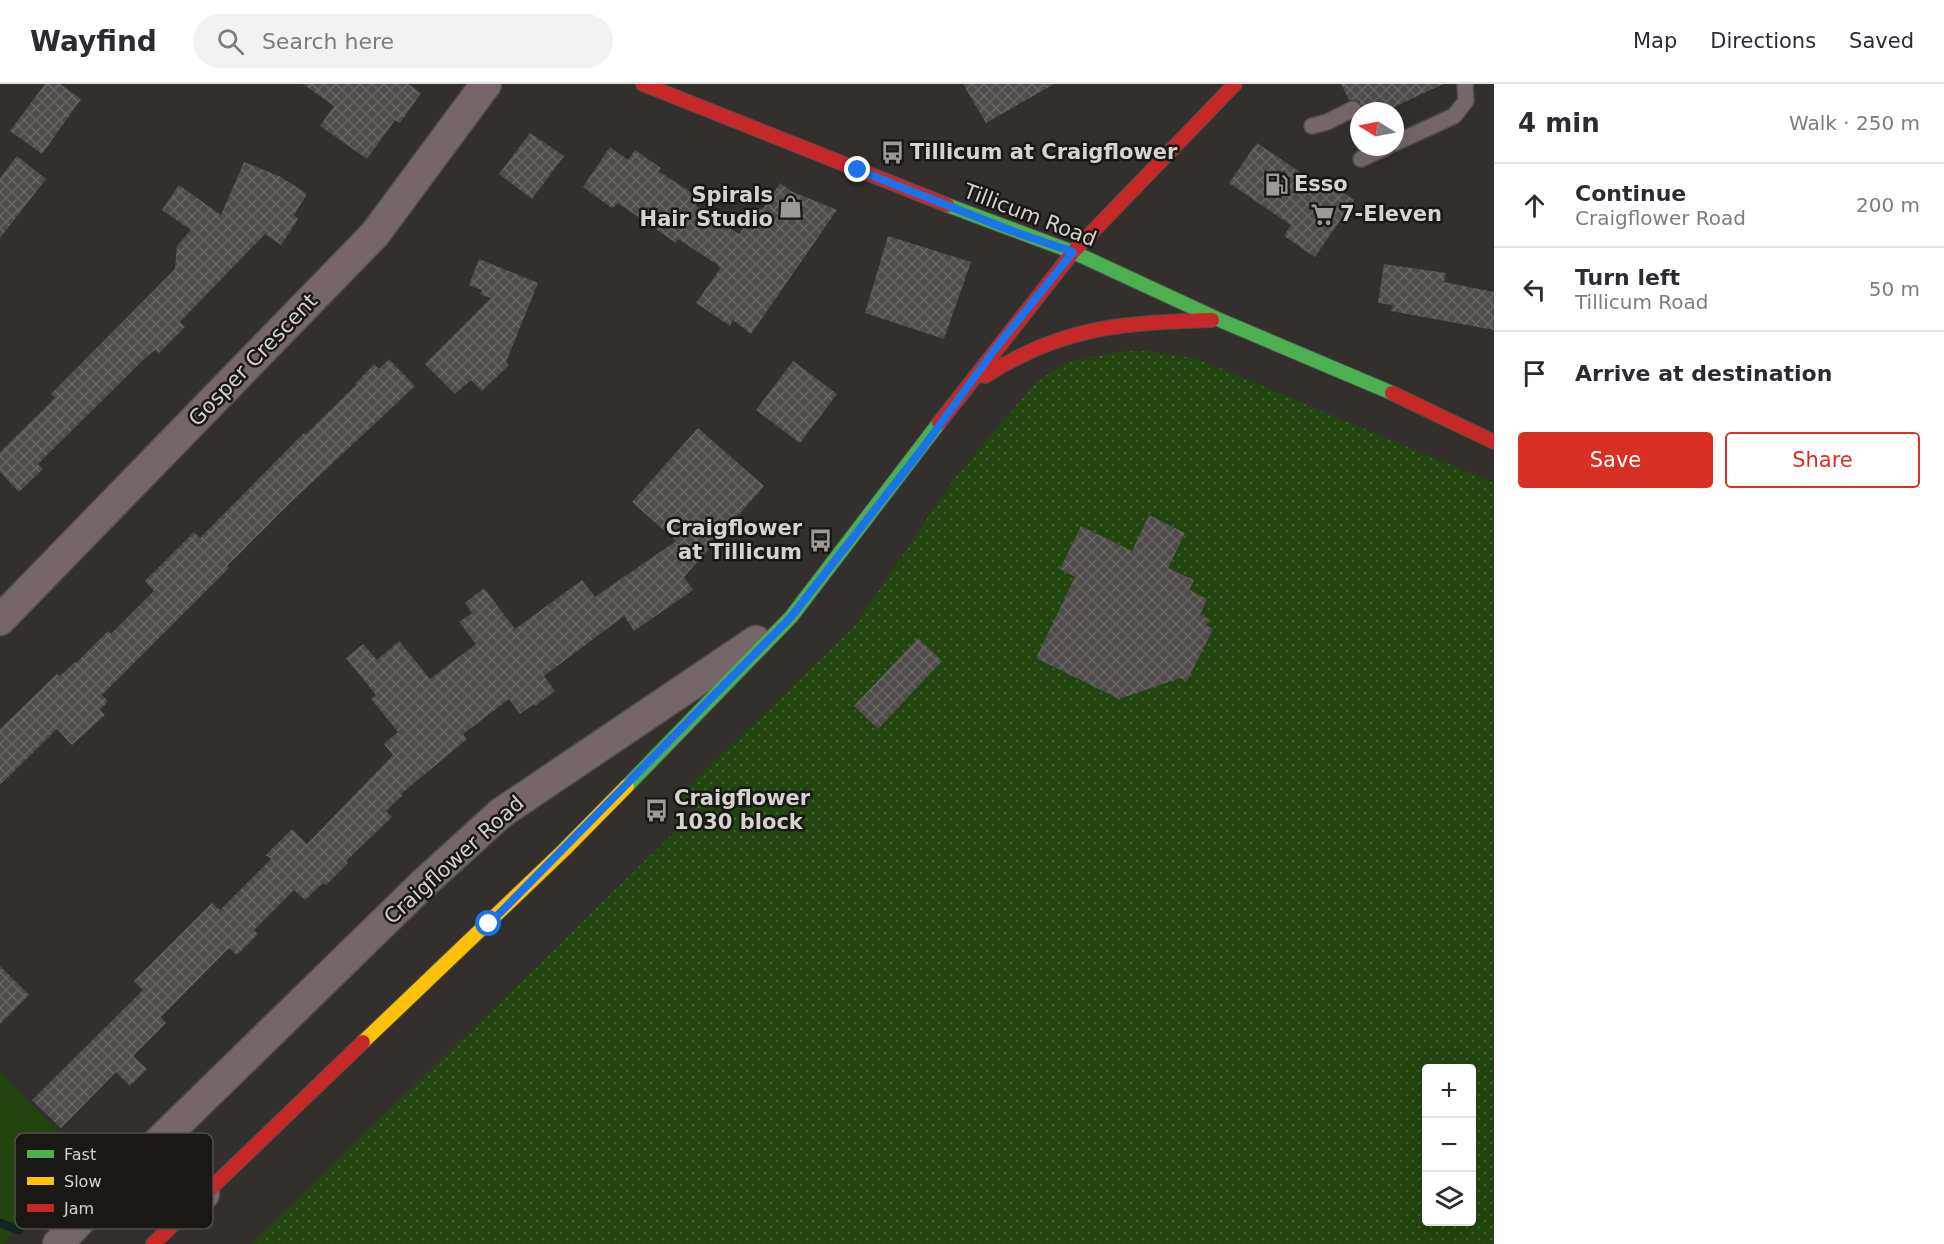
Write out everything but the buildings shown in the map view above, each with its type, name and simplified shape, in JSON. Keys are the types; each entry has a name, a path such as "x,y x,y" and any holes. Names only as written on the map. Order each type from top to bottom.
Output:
{"main road":[{"name":"Tillicum Road","path":"644,84 1012,231 1073,252 1220,320 1381,388 1494,442"},
{"name":"Craigflower Road","path":"213,1185 564,850 791,617 1014,323 1073,252 1235,84"},
{"path":"938,425 984,377 1014,356 1041,342 1084,330 1118,324 1220,320"},
{"name":"Craigflower Road","path":"153,1244 168,1229"}],"street":[{"name":"Gosper Crescent","path":"0,620 375,234 486,84"},
{"name":"Craigflower Road","path":"169,1133 424,883 501,813 791,617"},
{"name":"Craigflower Road","path":"58,1244 73,1229"}],"lane":[{"path":"1404,139 1454,116 1466,101 1465,84"},
{"path":"1312,126 1327,122 1350,110"},
{"path":"1361,159 1368,156"}],"green space":[{"path":"1124,351 1149,351 1198,359 1494,483 1494,1244 251,1244 695,812 679,796 856,624 954,479 1035,383 1061,366 1076,360"},
{"path":"0,1072 59,1133 15,1133 15,1229 17,1229 0,1244"}],"waterway":[{"path":"0,1223 15,1229"}],"traffic: fast":[{"path":"947,205 1073,252 1222,321 1392,393"},
{"path":"627,786 791,617 939,423"}],"traffic: slow":[{"path":"363,1042 564,850 627,786"}],"traffic: jam":[{"path":"643,84 947,205"},
{"path":"939,423 1073,252 1235,84"},
{"path":"985,376 1013,359 1041,347 1094,330 1150,323 1212,320"},
{"path":"1392,393 1494,442"},
{"path":"213,1186 363,1042"},
{"path":"153,1244 169,1229"}],"place":[{"name":"Tillicum at Craigflower","path":"892,152"},
{"name":"Esso","path":"1276,184"},
{"name":"Spirals Hair Studio","path":"791,207"},
{"name":"7-Eleven","path":"1322,214"},
{"name":"Craigflower at Tillicum","path":"820,540"},
{"name":"Craigflower 1030 block","path":"656,810"}],"route":[{"path":"489,924 736,676 791,617 922,449 995,349 1073,252 1012,231 858,170"}]}
